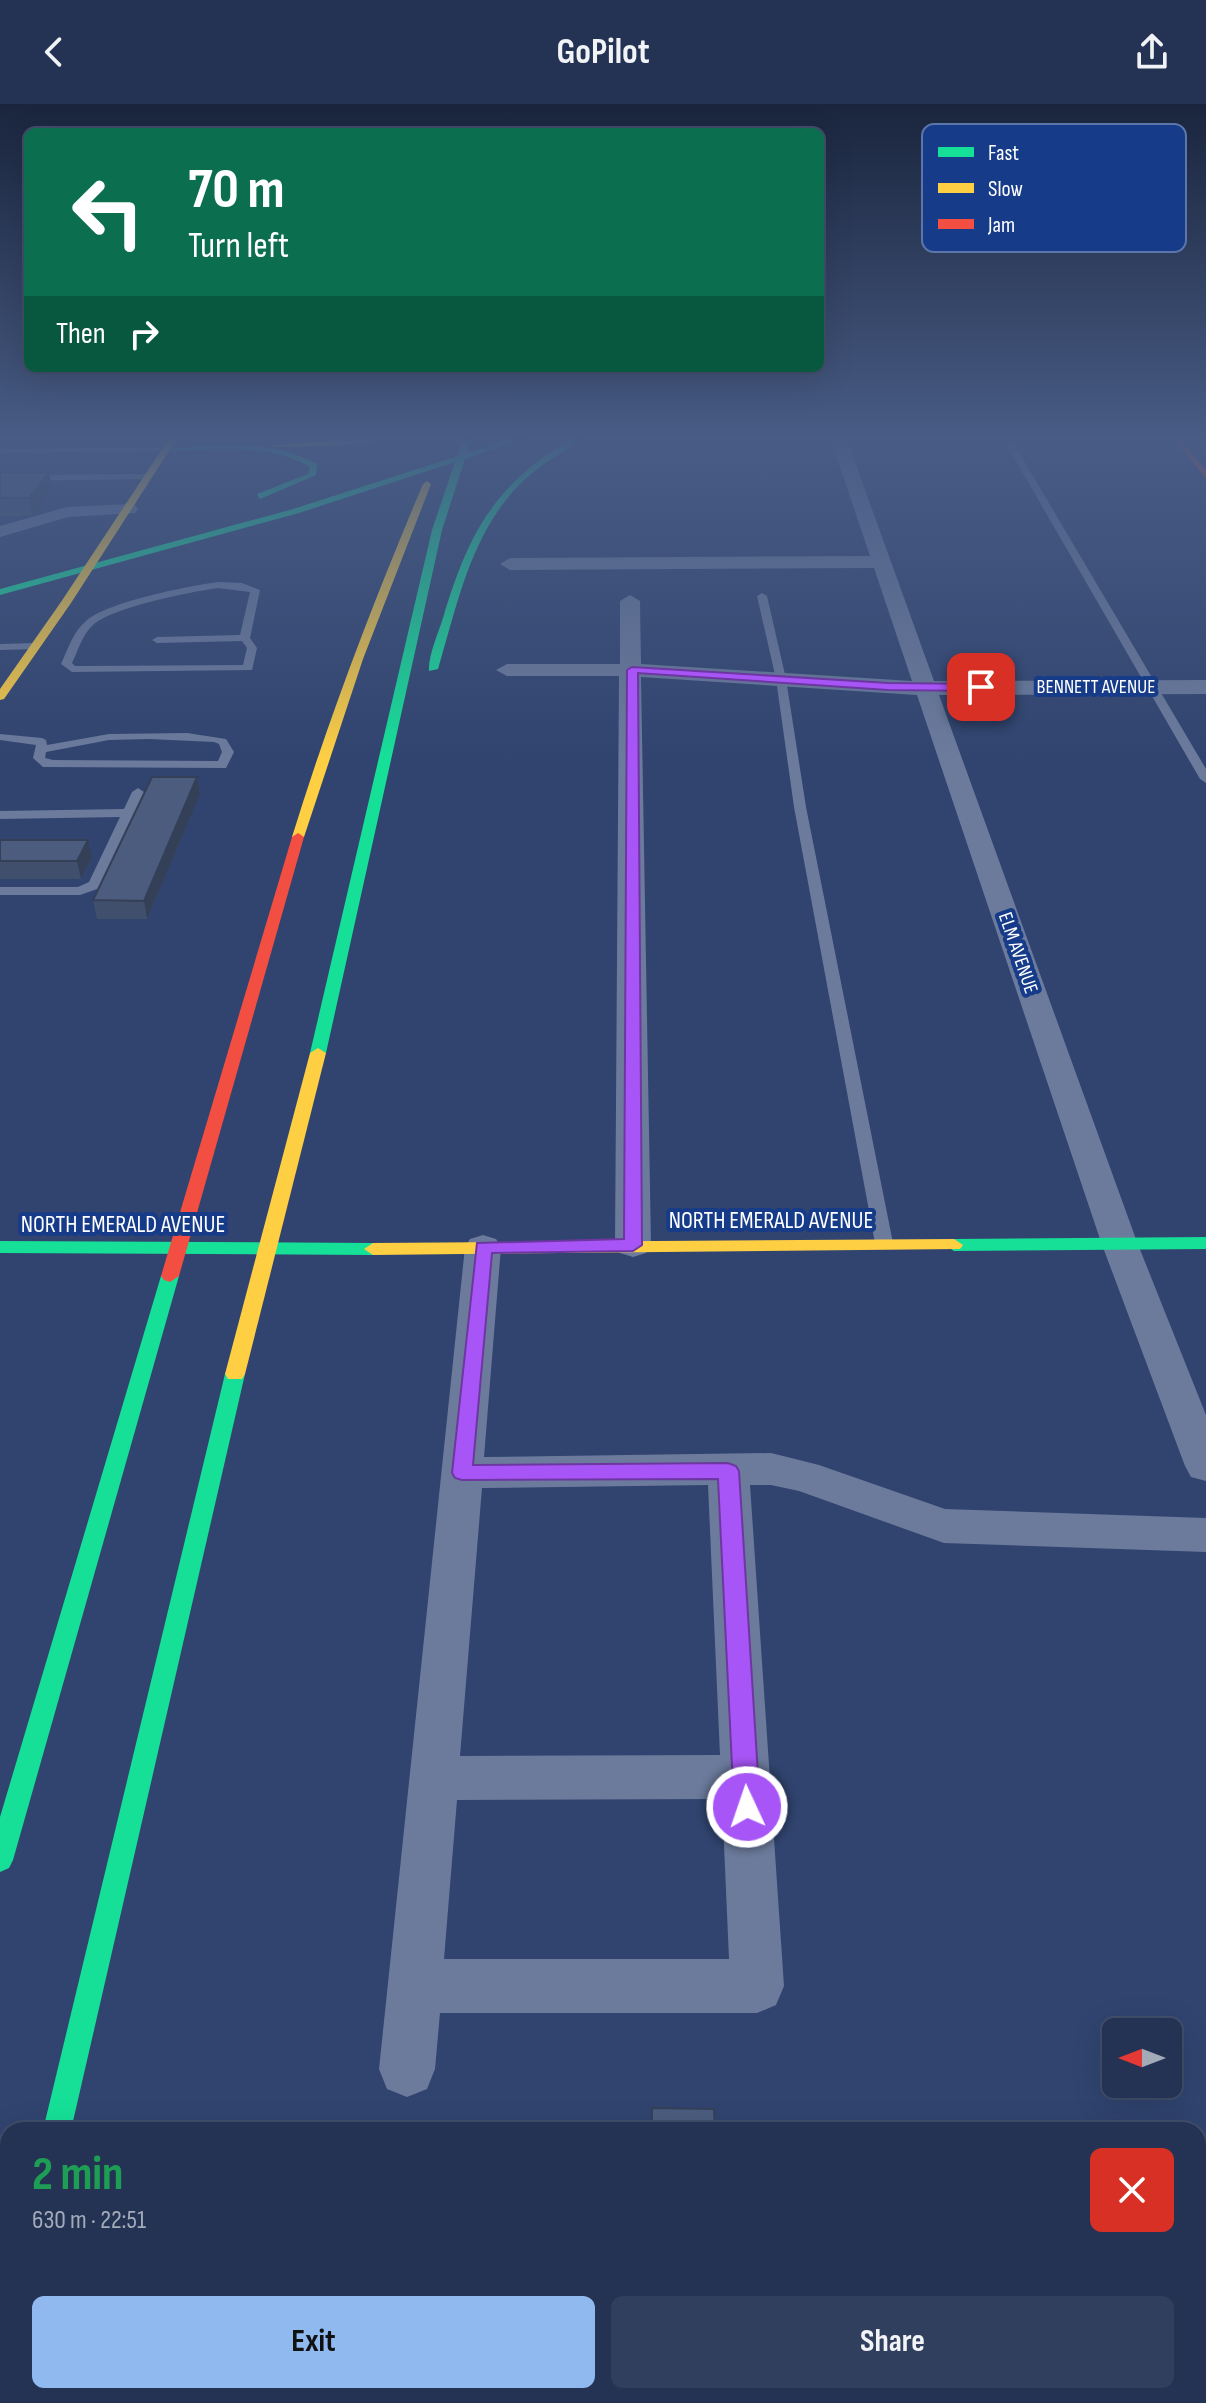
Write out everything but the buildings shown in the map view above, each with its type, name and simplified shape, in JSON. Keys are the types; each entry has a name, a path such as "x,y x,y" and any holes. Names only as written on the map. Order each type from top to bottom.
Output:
{"main road":[{"path":"71,553 89,544"},
{"path":"0,697 46,636 66,603 114,544"},
{"path":"0,592 174,544"},
{"path":"0,1860 320,762 371,617 401,544"},
{"path":"59,2122 254,1299 335,977 434,544"},
{"path":"426,692 450,612 477,544"},
{"path":"335,977 404,758"},
{"name":"NORTH EMERALD AVENUE","path":"0,1247 1206,1243"}],"street":[{"name":"ELM AVENUE","path":"874,544 1119,1242 1192,1397 1206,1466"},
{"path":"510,564 880,562"},
{"path":"630,601 633,1245"},
{"name":"BENNETT AVENUE","path":"507,670 632,670 924,687 1206,687"},
{"path":"407,2069 483,1247"},
{"path":"462,1473 771,1469 804,1476 944,1526 1206,1535"},
{"path":"414,1986 757,1986 728,1471"},
{"path":"434,1778 745,1777"}],"lane":[{"path":"1069,544 1206,779"},
{"path":"230,585 255,590 245,638 252,648 248,668 72,669 66,664 76,630 95,617 194,586 230,585"},
{"path":"762,596 781,679 800,807 884,1243"},
{"path":"0,647 46,636"},
{"path":"157,640 245,638"},
{"path":"0,737 42,742 39,758 43,763 53,764 222,765 228,752 222,741 194,737 111,737 41,749"},
{"path":"0,891 80,891 95,885 106,846 138,792"},
{"path":"0,815 128,813"}],"traffic: fast":[{"path":"0,592 174,544"},
{"path":"318,1053 434,544"},
{"path":"433,669 454,596 474,544"},
{"path":"954,1245 1206,1243"},
{"path":"0,1247 373,1249"},
{"path":"0,1860 170,1276"},
{"path":"59,2122 235,1374"}],"traffic: slow":[{"path":"0,697 104,544"},
{"path":"298,837 357,659 402,544"},
{"path":"235,1374 318,1053"},
{"path":"373,1249 954,1245"}],"traffic: jam":[{"path":"170,1276 298,837"}],"route":[{"path":"747,1807 728,1471 462,1473 483,1247 633,1245 632,670 908,688 981,687"}]}
